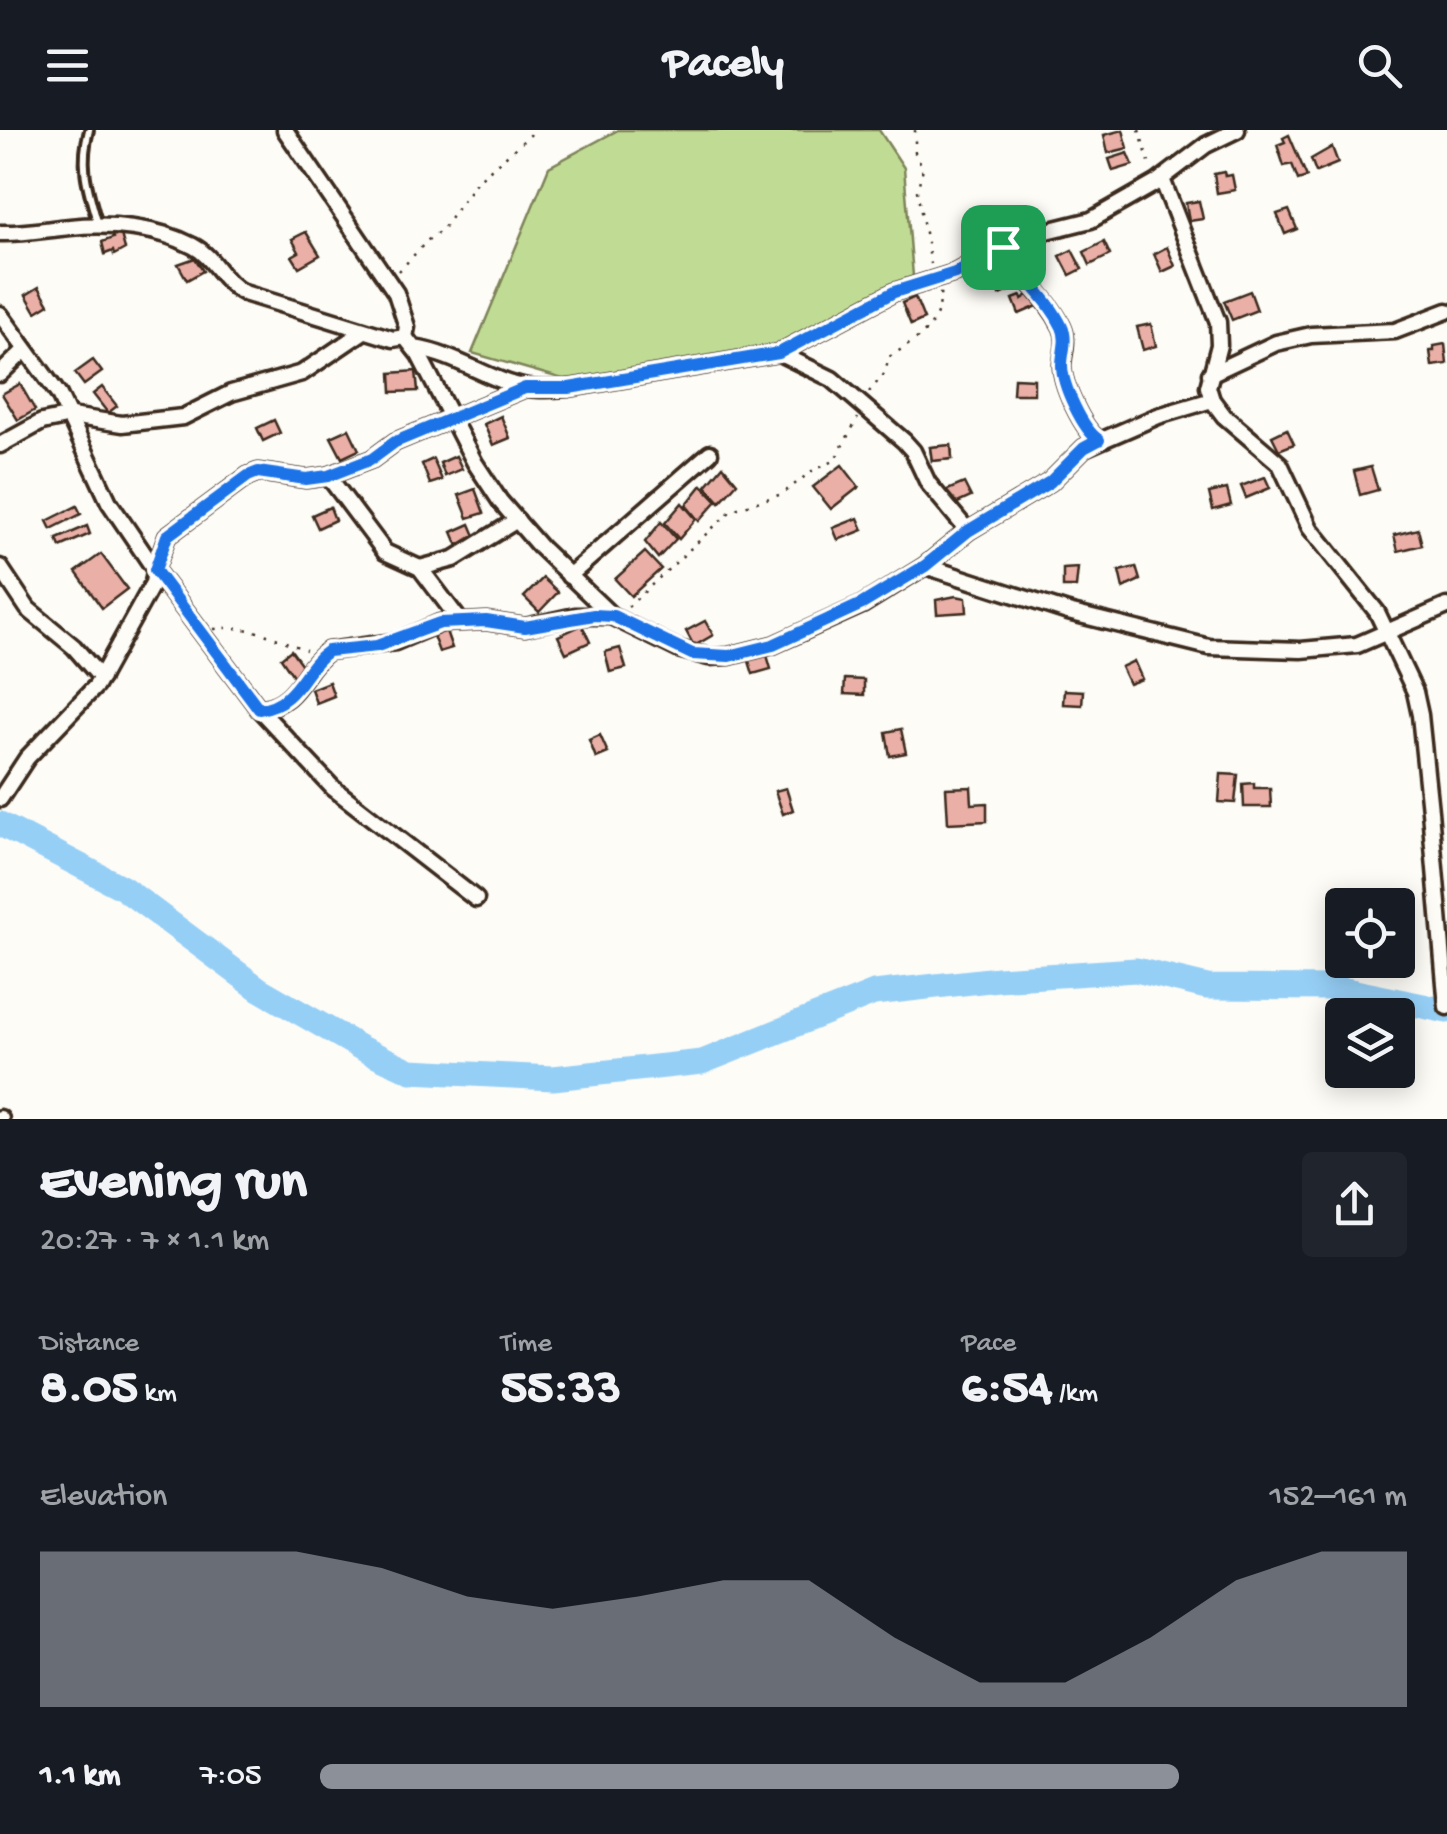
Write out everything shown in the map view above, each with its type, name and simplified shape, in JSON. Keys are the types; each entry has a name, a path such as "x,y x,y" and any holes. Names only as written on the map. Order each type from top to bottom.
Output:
{"street":[{"path":"286,130 391,284 401,303 410,343 450,418 475,463 517,520 609,614 692,654 729,656 773,645 862,604 925,566 968,531 1050,482 1084,448 1174,410 1212,400"},
{"path":"0,799 27,758 101,678 153,583 167,536 248,476 258,472 306,479 328,476 372,459 395,442 525,388 569,388 779,353 894,292 955,273 1033,233 1091,220 1159,181 1206,145 1237,130"},
{"path":"1159,181 1218,322 1217,361 1210,374 1212,400 1224,416 1280,464 1310,528 1377,612 1408,676 1420,715 1447,1008"},
{"path":"0,233 99,226 133,228 195,246 231,287 456,358 525,388"},
{"path":"1003,247 1017,271 1039,290 1062,326 1066,340 1064,376 1088,433 1099,440"},
{"path":"1210,374 1276,343 1311,336 1396,331 1447,311"},
{"path":"0,314 71,416 109,502 259,709 333,788 476,899"},
{"path":"0,445 42,422 71,416 122,424 184,418 231,393 302,373 364,331"},
{"path":"0,374 25,350"},
{"path":"779,353 832,379 913,451 928,483 968,531"},
{"path":"568,576 710,453"},
{"path":"328,476 385,552 420,568 460,621"},
{"path":"420,568 454,560 517,520"},
{"path":"925,566 1068,612 1209,646 1301,650 1356,646 1447,606"},
{"path":"0,567 28,609 74,647 101,678"},
{"path":"259,709 284,699 304,682 321,655 328,651 377,646 440,623 525,627 576,616 609,614"}],"lane":[{"path":"89,130 83,169 99,226"}],"path":[{"path":"391,284 391,278 443,229 476,182 536,130"},
{"path":"1140,130 1159,181"},
{"path":"609,614 626,609 732,510 782,494 812,471 834,461 865,406"},
{"path":"205,634 214,628 236,626 283,638 311,651 328,651"}],"green space":[{"path":"618,130 879,130 904,168 913,276 773,348 570,381 472,353 549,167"}],"building":[{"path":"1123,130 1128,148 1108,153 1104,135"},
{"path":"1289,135 1307,177 1298,180 1292,164 1284,166 1277,145"},
{"path":"1332,147 1338,163 1316,172 1311,159"},
{"path":"1128,153 1133,165 1113,171 1109,159"},
{"path":"1224,172 1225,176 1232,175 1235,190 1217,193 1214,174"},
{"path":"1199,201 1203,219 1189,221 1186,203"},
{"path":"1289,210 1297,229 1285,234 1277,214"},
{"path":"120,231 125,249 114,255 113,251 105,254 102,242"},
{"path":"306,232 320,255 299,267 292,256 299,252 292,239"},
{"path":"1104,242 1110,255 1090,265 1084,252"},
{"path":"1167,247 1175,266 1162,272 1154,254"},
{"path":"1072,250 1082,269 1070,275 1060,256"},
{"path":"195,258 203,271 187,280 178,264"},
{"path":"1002,266 1012,290 1000,295 990,271"},
{"path":"39,287 49,304 36,312 26,295"},
{"path":"1034,291 1040,305 1019,314 1013,299 1022,299"},
{"path":"1250,291 1257,310 1232,320 1224,301"},
{"path":"915,297 924,319 911,325 902,303"},
{"path":"1151,324 1156,346 1143,350 1137,327"},
{"path":"1445,344 1447,364 1432,366 1430,351"},
{"path":"93,360 102,372 84,385 75,373"},
{"path":"416,371 418,391 392,392 391,373"},
{"path":"1014,378 1034,379 1034,394 1013,394"},
{"path":"20,384 35,410 18,420 2,394"},
{"path":"102,387 117,406 108,413 93,394"},
{"path":"501,416 510,438 493,445 484,424"},
{"path":"274,420 280,433 263,441 257,428"},
{"path":"349,429 359,450 342,458 331,437"},
{"path":"1287,429 1294,444 1279,450 1272,436"},
{"path":"951,445 952,459 932,461 930,447"},
{"path":"951,445 952,459 932,461 930,447"},
{"path":"456,456 462,469 445,476 440,463"},
{"path":"433,459 442,480 430,484 422,464"},
{"path":"842,465 859,487 831,509 813,487"},
{"path":"723,466 737,483 720,502 706,486"},
{"path":"1371,467 1378,490 1360,495 1354,471"},
{"path":"1265,477 1270,488 1246,498 1241,486"},
{"path":"964,483 971,497 951,506 945,491"},
{"path":"702,485 717,501 699,521 686,505"},
{"path":"475,489 484,513 468,518 459,495"},
{"path":"1227,489 1231,505 1213,510 1209,493"},
{"path":"682,503 696,519 679,539 665,523"},
{"path":"77,506 81,514 51,529 47,521"},
{"path":"330,507 335,520 318,528 312,515"},
{"path":"858,518 863,530 838,540 833,528"},
{"path":"661,522 676,539 658,558 645,542"},
{"path":"470,524 476,538 458,546 452,532"},
{"path":"87,526 90,534 60,547 57,539"},
{"path":"1418,529 1422,545 1398,551 1394,535"},
{"path":"645,552 661,569 631,596 615,579"},
{"path":"101,554 127,589 102,608 76,572"},
{"path":"1136,567 1140,580 1123,588 1119,571"},
{"path":"1078,568 1076,587 1063,587 1063,569"},
{"path":"543,578 558,592 539,612 524,597"},
{"path":"966,598 967,612 937,614 936,600"},
{"path":"705,621 713,635 694,646 686,631"},
{"path":"582,625 590,642 566,653 558,636"},
{"path":"446,631 452,648 439,652 433,636"},
{"path":"620,648 626,668 610,672 605,652"},
{"path":"291,650 307,672 296,680 281,658"},
{"path":"767,655 771,669 753,674 748,658"},
{"path":"1134,661 1142,679 1129,684 1121,667"},
{"path":"845,679 864,680 864,695 844,694"},
{"path":"329,682 334,696 316,703 311,689"},
{"path":"1064,690 1083,691 1082,705 1063,704"},
{"path":"901,729 906,753 890,756 886,732"},
{"path":"600,735 608,753 596,758 589,740"},
{"path":"1221,774 1238,775 1235,803 1219,802"},
{"path":"1254,783 1254,788 1270,788 1271,807 1244,807 1243,784"},
{"path":"971,787 972,804 987,803 987,821 948,823 946,788"},
{"path":"786,788 793,810 783,814 775,791"}],"waterway":[{"path":"0,824 123,888 259,989 361,1048 411,1071 553,1078 702,1062 874,993 998,979 1136,970 1207,987 1336,988 1447,1011"}],"route":[{"path":"1003,247 1017,271 1039,290 1062,326 1066,340 1064,376 1088,433 1099,440 1084,448 1050,482 968,531 925,566 862,604 773,645 729,656 692,654 613,616 576,616 525,627 486,621 440,623 395,642 328,651 321,655 304,682 284,699 259,709 155,570 167,536 258,472 306,479 328,476 372,459 395,442 525,388 569,388 779,353 894,292 955,273 1003,247"}]}
